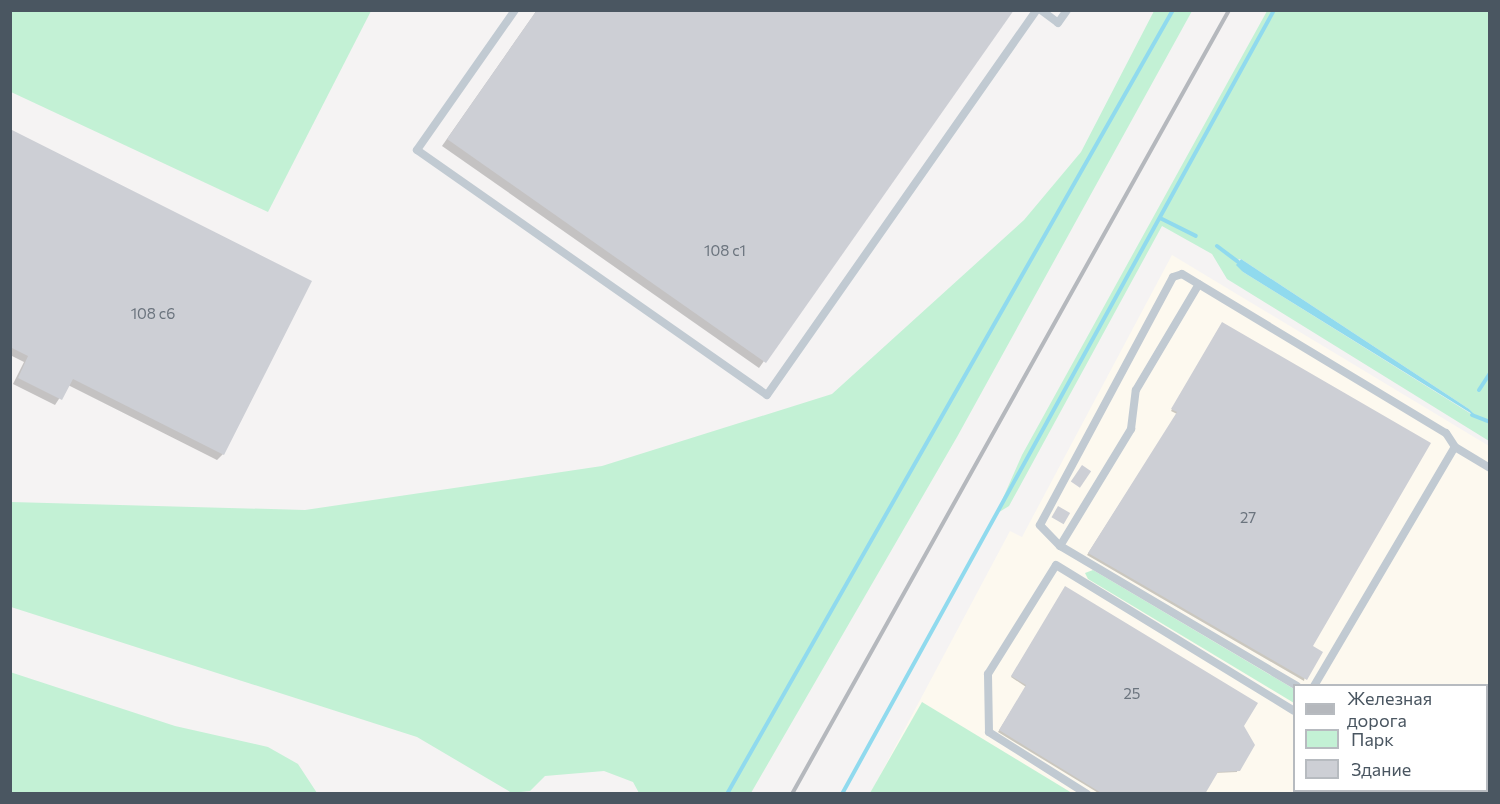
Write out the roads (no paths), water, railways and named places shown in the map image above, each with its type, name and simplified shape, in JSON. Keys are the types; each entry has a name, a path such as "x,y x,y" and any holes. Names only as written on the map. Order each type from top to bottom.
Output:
{"lane":[{"path":"515,10 417,150 767,395 1039,10 1058,23 1067,10"},
{"path":"1294,684 1060,546 1044,534 1041,516 1124,374 1168,283 1182,274 1446,434 1455,447 1490,468"},
{"path":"1060,546 1131,429 1136,390 1199,284"},
{"path":"1320,684 1455,447"},
{"path":"1087,794 989,732 988,674 1056,565 1293,710"}],"water":[{"path":"1241,259 1469,409 1477,417 1243,272 1236,265"}],"waterway":[{"path":"727,794 1173,10"},
{"path":"842,794 1274,10"},
{"path":"1160,218 1196,236"},
{"path":"1217,246 1238,262"},
{"path":"1479,390 1490,373"},
{"path":"1472,415 1490,422"}],"railway":[{"path":"792,794 1229,10"}]}
